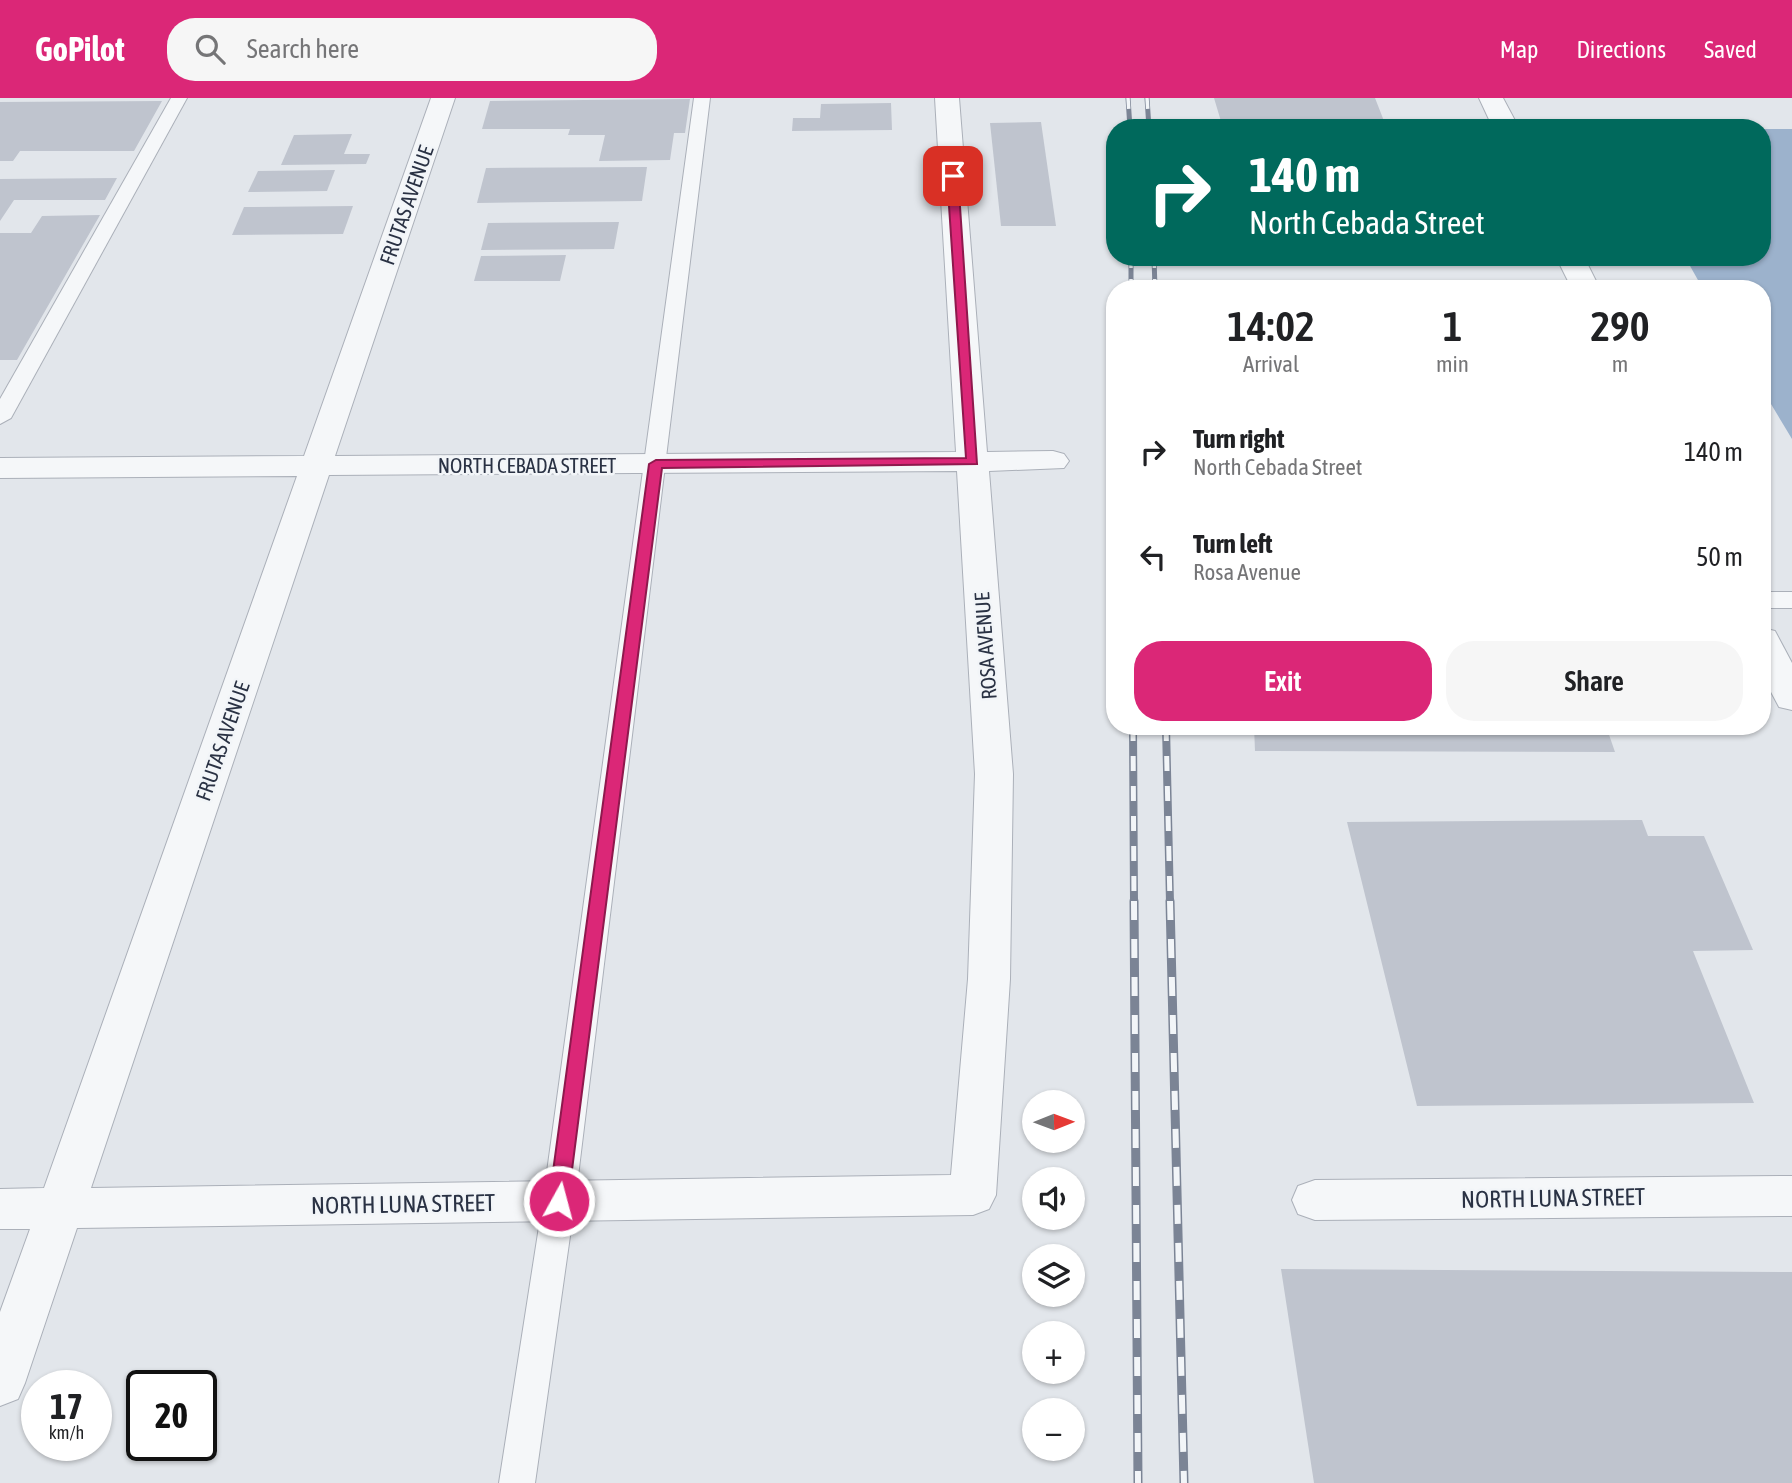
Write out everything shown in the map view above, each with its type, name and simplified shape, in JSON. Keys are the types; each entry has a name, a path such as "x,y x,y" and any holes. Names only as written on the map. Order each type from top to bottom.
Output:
{"street":[{"name":"FRUTAS AVENUE","path":"0,1383 443,98"},
{"name":"ROSA AVENUE","path":"947,98 994,774 989,979 973,1195"},
{"path":"1491,98 1502,119"},
{"name":"NORTH CEBADA STREET","path":"0,468 1053,461"},
{"path":"1771,657 1792,698"},
{"name":"NORTH LUNA STREET","path":"0,1209 973,1195"},
{"name":"NORTH LUNA STREET","path":"1315,1200 1792,1196"}],"lane":[{"path":"0,418 178,98"},
{"path":"517,1483 559,1201 702,98"},
{"path":"1771,600 1792,600"}],"water":[{"path":"1771,129 1792,129 1792,439 1771,404 1771,280 1698,280 1690,266 1771,266"}],"building":[{"path":"1214,98 1375,98 1383,119 1220,119"},
{"path":"690,99 685,133 674,133 670,160 599,161 605,135 568,135 570,129 482,129 490,101"},
{"path":"162,101 134,151 20,151 13,161 0,161 0,102"},
{"path":"891,103 892,130 792,131 793,118 820,118 821,104"},
{"path":"1041,122 1056,226 1001,226 990,123"},
{"path":"352,134 344,154 370,154 366,164 281,165 294,135"},
{"path":"647,167 642,201 477,203 486,168"},
{"path":"335,170 327,191 248,192 258,171"},
{"path":"117,178 105,200 14,200 0,221 0,179"},
{"path":"353,206 343,234 232,235 244,207"},
{"path":"100,215 17,360 0,360 0,233 31,233 42,216"},
{"path":"619,222 614,249 481,250 488,223"},
{"path":"566,255 560,281 474,281 481,256"},
{"path":"1254,735 1609,735 1615,752 1255,751"},
{"path":"1642,820 1648,836 1704,836 1753,950 1693,951 1754,1103 1417,1106 1347,822"},
{"path":"1281,1269 1792,1272 1792,1483 1314,1483"}],"railway":[{"path":"1128,98 1129,119"},
{"path":"1147,98 1148,119"},
{"path":"1131,266 1131,280"},
{"path":"1154,266 1155,280"},
{"path":"1133,735 1134,903"},
{"path":"1166,735 1170,903"},
{"path":"1134,901 1138,1483"},
{"path":"1170,901 1184,1483"}],"route":[{"path":"559,1201 656,464 973,461 953,176"}]}
